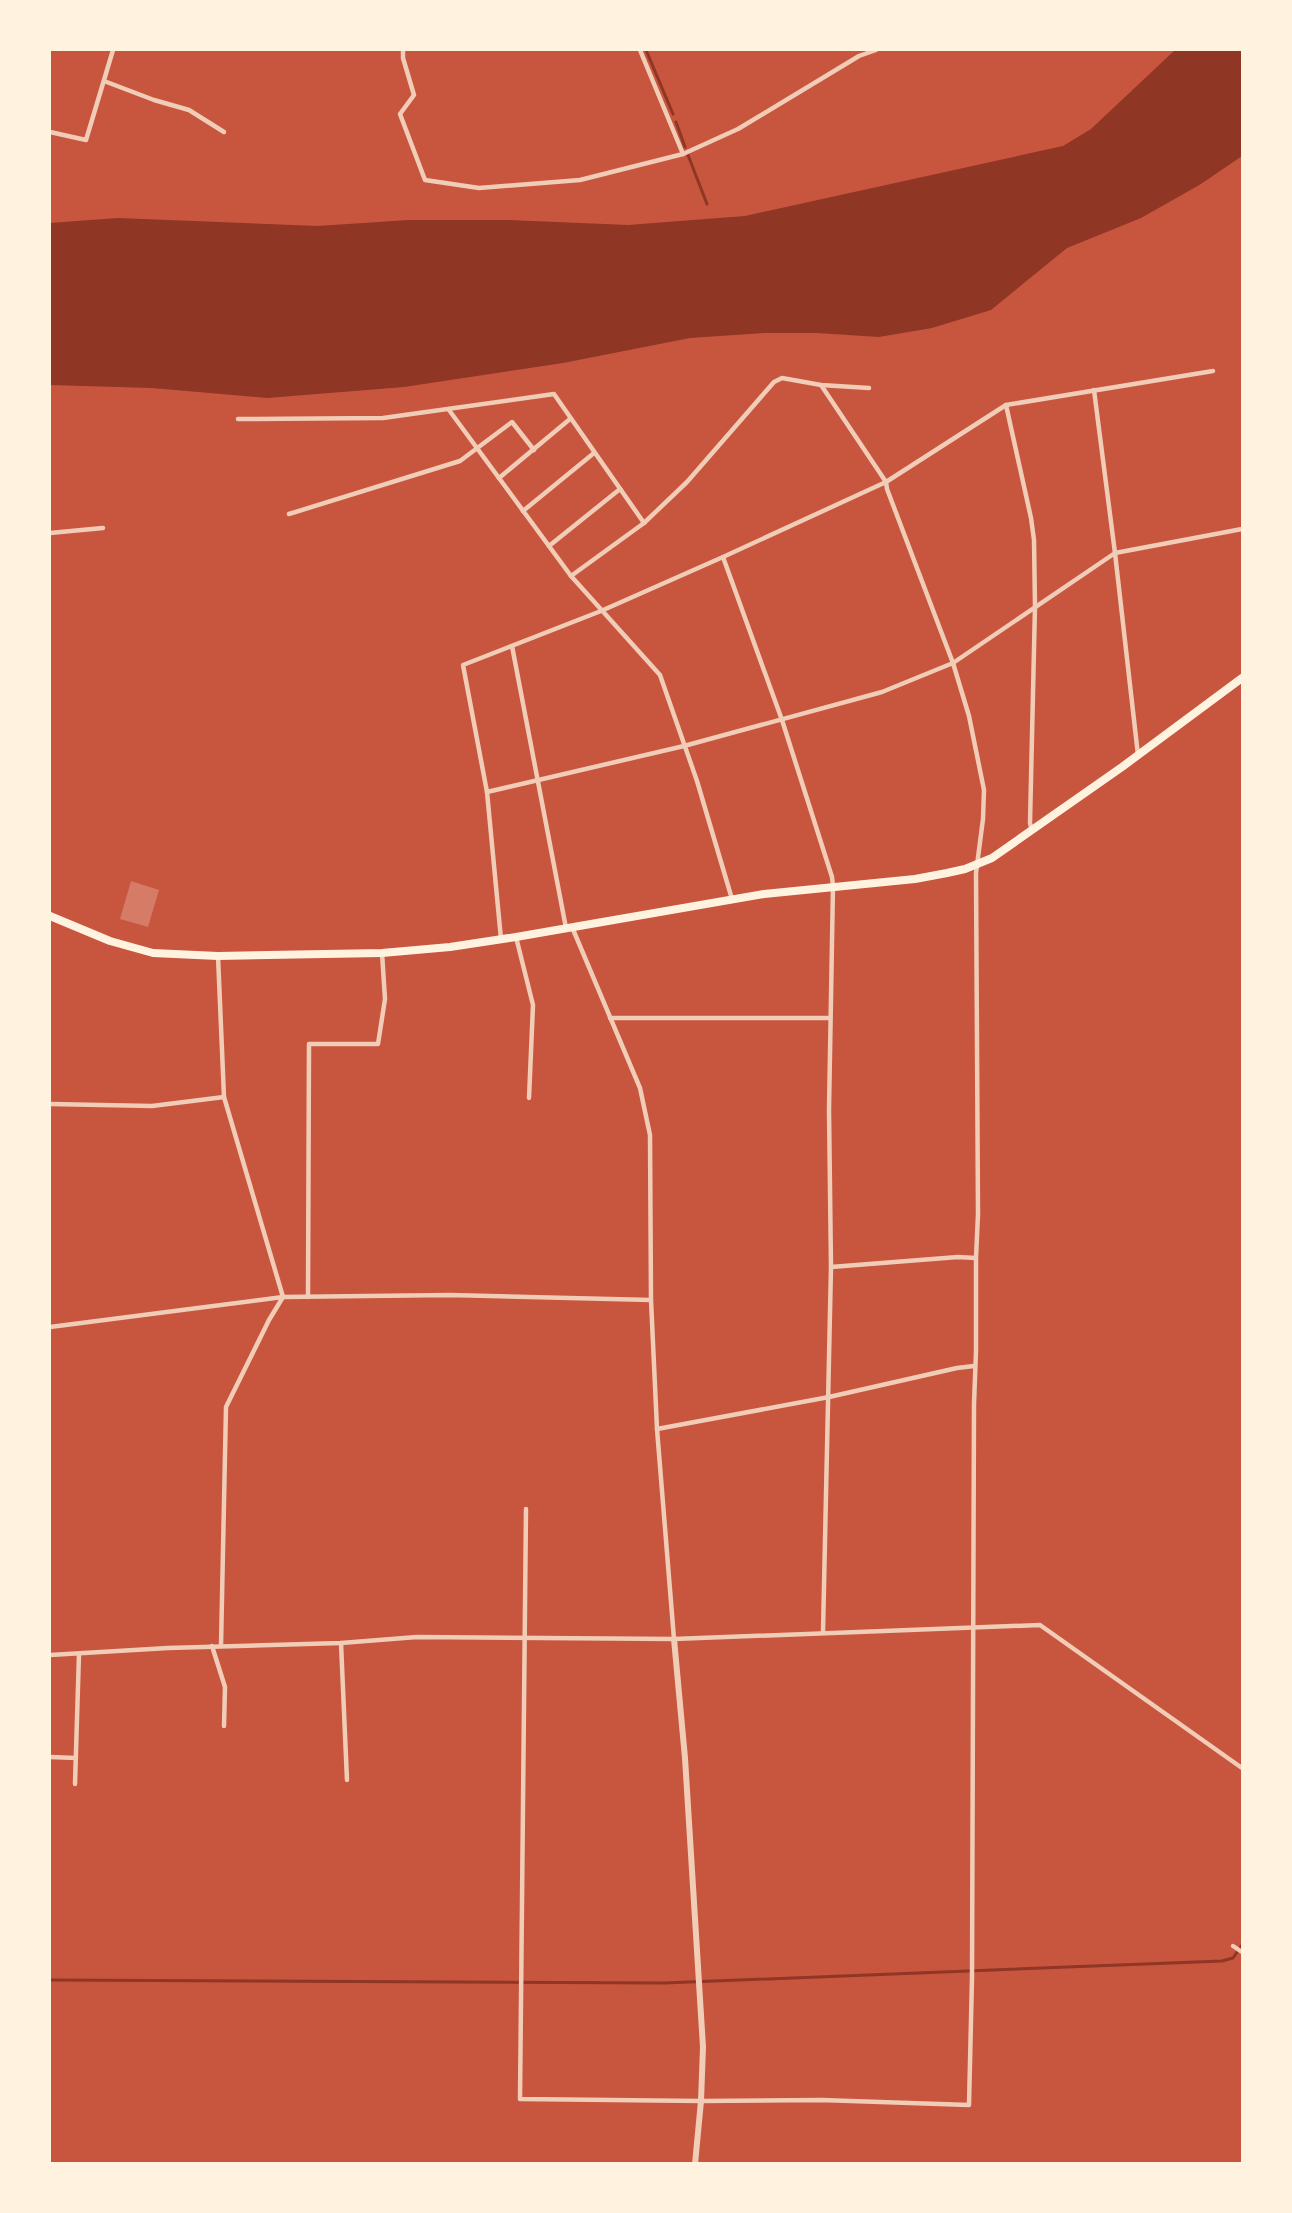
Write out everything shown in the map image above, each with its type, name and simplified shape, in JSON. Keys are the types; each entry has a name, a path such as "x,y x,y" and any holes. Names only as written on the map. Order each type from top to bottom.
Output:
{"main road":[{"path":"50,916 128,948 153,953 218,956 382,953 516,937 732,899 833,886 915,879 965,870 992,858 1032,831 1242,678"}],"street":[{"path":"50,132 86,140 113,50"},
{"path":"403,50 403,58 414,95 400,114 425,180 479,188 580,180 682,154 738,129 859,56 876,50"},
{"path":"640,50 682,154"},
{"path":"104,81 154,100 189,110 224,132"},
{"path":"501,939 487,792 463,665 601,610 886,482 1006,405 1213,371"},
{"path":"571,576 644,523 687,482 774,382 782,378 821,385 869,388"},
{"path":"526,1509 520,2099 821,2100 969,2105 972,1978 975,1258 978,1214 976,873 984,790 969,716 953,663 886,489 886,482 821,385"},
{"path":"1094,390 1138,755"},
{"path":"238,419 383,418 554,394 644,523"},
{"path":"1006,405 1031,518 1035,606 1030,823 1032,831"},
{"path":"449,410 571,576 660,675 697,781 732,899"},
{"path":"499,478 570,419"},
{"path":"289,514 460,461 512,422 534,450"},
{"path":"523,511 594,453"},
{"path":"549,546 620,489"},
{"path":"50,533 103,528"},
{"path":"487,792 684,746 882,692 953,663 1115,553 1242,529"},
{"path":"723,557 782,720 812,810 833,886 829,1110 831,1267 824,1632"},
{"path":"512,646 569,927 640,1088 650,1135 651,1300 657,1429 685,1758 692,1898 700,1988 703,2070 695,2163"},
{"path":"516,937 533,1005 529,1098"},
{"path":"308,1297 309,1044 378,1044 385,999 382,953"},
{"path":"218,956 224,1096 283,1297 269,1320 226,1407 221,1646"},
{"path":"610,1018 830,1018"},
{"path":"50,1104 152,1106 224,1096"},
{"path":"831,1267 958,1257 975,1258"},
{"path":"50,1327 283,1297 450,1295 651,1300"},
{"path":"657,1429 829,1397 974,1366"},
{"path":"50,1655 212,1646 341,1643 417,1637 674,1639 1040,1624 1242,1768"},
{"path":"341,1643 347,1780"},
{"path":"212,1646 225,1687 224,1726"},
{"path":"75,1784 79,1654"},
{"path":"50,1757 76,1758"},
{"path":"1233,1946 1242,1952"}],"shaded area":[{"path":"1175,50 1242,50 1242,156 1201,184 1141,218 1067,248 991,310 932,328 879,337 817,333 764,333 690,338 563,363 404,387 267,398 152,388 50,385 50,223 118,218 318,226 408,220 507,220 628,225 745,216 1063,146 1091,129"}],"building":[{"path":"131,881 159,890 148,927 120,919"}],"waterway":[{"path":"646,50 673,114"},
{"path":"676,122 685,147"},
{"path":"688,155 707,204"},
{"path":"50,1980 664,1983 1222,1961 1233,1958 1242,1945"}]}
